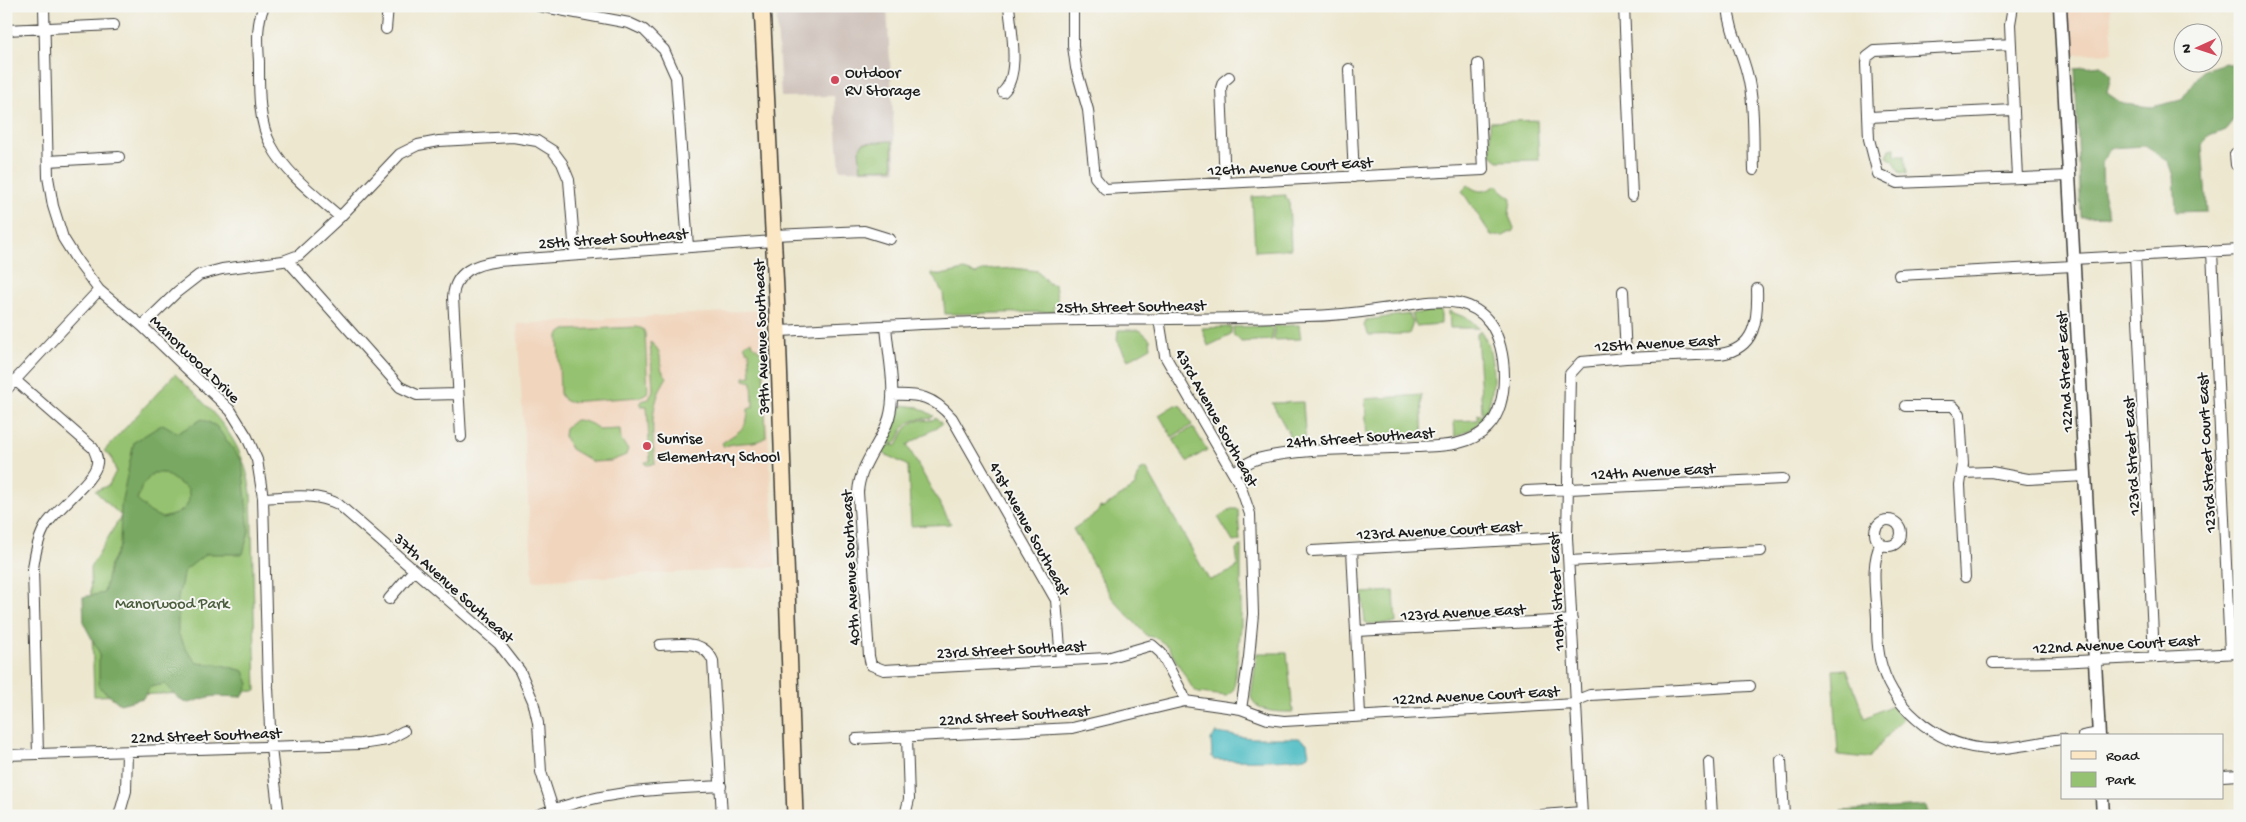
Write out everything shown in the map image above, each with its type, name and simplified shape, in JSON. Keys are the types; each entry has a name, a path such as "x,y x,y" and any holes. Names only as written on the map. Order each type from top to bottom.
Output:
{"main road":[{"name":"39th Avenue Southeast","path":"762,6 778,331 795,816"}],"street":[{"name":"Manorwood Drive","path":"44,6 48,161 51,196 58,226 71,252 100,290 142,326 224,404 242,428 257,460 263,498 271,748 279,816"},
{"path":"386,29 388,6"},
{"path":"539,6 629,23 644,30 660,45 669,58 676,76 688,246"},
{"path":"1003,92 1010,84 1013,72 1009,6"},
{"name":"126th Avenue Court East","path":"1073,6 1073,46 1076,68 1088,110 1095,177 1105,189 1483,170 1478,64"},
{"path":"1624,6 1632,196"},
{"path":"1728,6 1731,27 1750,88 1754,170"},
{"path":"2013,6 2010,24 2017,178"},
{"name":"122nd Street East","path":"2060,6 2099,734"},
{"path":"264,7 258,25 259,86 262,115 270,144 287,168 340,217"},
{"path":"6,30 114,25"},
{"path":"2011,44 1875,51 1867,57 1870,139 1878,174 1897,183 2068,176"},
{"path":"1349,69 1354,177"},
{"path":"1225,183 1221,88 1223,82 1229,77"},
{"path":"1869,117 2014,110"},
{"path":"142,326 177,292 199,276 222,269 287,260 307,249 340,217 392,160 418,145 439,141 513,137 538,141 552,151 562,163 569,180 575,254"},
{"path":"2240,150 2235,154 2236,165 2240,167"},
{"path":"48,161 119,157"},
{"path":"774,238 864,230 890,240"},
{"name":"25th Street Southeast","path":"458,394 453,296 454,289 467,270 483,263 774,238"},
{"path":"1900,275 2073,262 2135,255 2240,250"},
{"name":"123rd Street Court East","path":"2212,251 2235,653"},
{"name":"123rd Street East","path":"2135,255 2154,656"},
{"path":"287,260 400,387 416,395 458,394 460,437"},
{"name":"125th Avenue East","path":"1574,368 1580,362 1720,354 1737,349 1747,341 1755,326 1758,307 1757,289"},
{"path":"6,390 100,290"},
{"path":"1623,291 1626,358"},
{"name":"25th Street Southeast","path":"778,331 977,322 1340,315 1436,301 1460,304 1481,313 1494,329 1501,350 1502,398 1498,413 1488,427"},
{"name":"43rd Avenue Southeast","path":"1159,319 1165,356 1233,473 1247,503 1252,535 1254,588 1252,636 1240,709"},
{"name":"40th Avenue Southeast","path":"871,665 858,492 861,473 889,419 892,395 886,326"},
{"name":"118th Street East","path":"1574,368 1569,378 1567,537 1572,620 1574,704 1582,814"},
{"path":"16,380 93,448 98,461 93,474 54,513 46,525 35,554 33,569 38,754"},
{"name":"41st Avenue Southeast","path":"892,395 916,394 924,396 944,409 952,418 1056,600 1061,660"},
{"path":"1905,406 1946,404 1956,408 1960,414 1963,464 1960,485 1965,577"},
{"name":"24th Street Southeast","path":"1233,473 1247,462 1268,457 1306,453 1447,446 1466,441 1488,427"},
{"path":"1962,473 1991,472 2028,479 2085,476"},
{"name":"124th Avenue East","path":"1526,491 1783,479"},
{"name":"37th Avenue Southeast","path":"263,498 307,496 330,500 346,510 499,644 520,671 536,712 541,772 553,809"},
{"name":"123rd Avenue Court East","path":"1312,551 1567,537"},
{"path":"1881,543 1875,560 1878,650 1888,683 1906,708 1924,725 1950,741 1969,746 2002,748 2061,739"},
{"path":"1352,549 1360,716"},
{"path":"1569,561 1761,551"},
{"path":"389,599 414,570"},
{"name":"123rd Avenue East","path":"1356,631 1572,620"},
{"path":"660,645 699,645 711,655 716,678 722,816"},
{"name":"23rd Street Southeast","path":"871,665 884,670 1061,660 1117,656 1152,645 1161,653 1185,701"},
{"name":"122nd Avenue Court East","path":"1993,663 2235,653"},
{"name":"122nd Avenue Court East","path":"1320,718 1574,704 1590,695 1750,686"},
{"name":"22nd Street Southeast","path":"856,739 1080,728 1185,701 1240,709 1275,720 1320,718"},
{"name":"22nd Street Southeast","path":"6,755 271,748 371,743 393,738 404,731"},
{"path":"905,816 909,798 907,737"},
{"path":"119,816 126,791 127,752"},
{"path":"1781,760 1784,816"},
{"path":"1709,762 1712,816"},
{"path":"2224,776 2240,775"},
{"path":"535,816 590,798 627,791 721,786"},
{"path":"2102,800 2103,816"},
{"path":"1528,816 1582,814"}],"shaded area":[{"name":"Outdoor RV Storage","path":"776,6 887,6 896,171 840,170 834,96 781,97"},
{"path":"2066,6 2110,6 2113,53 2068,55"},
{"name":"Sunrise Elementary School","path":"761,310 776,567 533,581 517,324"}],"green space":[{"path":"2224,63 2240,67 2240,112 2225,130 2207,137 2202,145 2207,211 2176,212 2174,176 2169,162 2145,146 2111,148 2102,162 2103,191 2109,216 2081,217 2075,68 2101,65 2111,75 2107,93 2123,104 2152,107 2181,100 2202,72 2224,72"},
{"path":"1537,120 1539,160 1498,161 1491,155 1490,122"},
{"path":"892,141 893,168 861,169 859,150 863,143"},
{"path":"1895,148 1895,155 1905,155 1907,174 1899,172 1894,161 1887,157 1890,149"},
{"path":"1468,185 1475,190 1482,191 1489,190 1496,185 1511,198 1509,216 1514,228 1513,231 1503,236 1491,235 1462,191"},
{"path":"1286,195 1286,199 1289,199 1291,249 1255,251 1252,197"},
{"path":"1013,268 1038,271 1048,283 1055,285 1058,303 1053,307 1054,312 945,314 943,293 931,273 941,275 964,270 976,274 989,270"},
{"path":"1441,310 1441,324 1416,326 1411,314"},
{"path":"1449,311 1469,319 1479,328 1450,328"},
{"path":"1409,314 1413,323 1409,334 1369,335 1364,326 1366,320"},
{"path":"1299,325 1301,339 1274,340 1274,329 1272,326"},
{"path":"1269,326 1272,329 1272,340 1241,342 1237,337 1234,337 1233,327"},
{"path":"637,327 643,329 645,333 648,392 640,397 568,402 564,400 560,394 558,335 565,330"},
{"path":"1231,327 1231,335 1208,346 1202,328"},
{"path":"1118,330 1140,330 1150,339 1151,347 1128,360 1117,340"},
{"path":"1480,330 1489,349 1493,373 1491,396 1484,416 1482,412 1477,334"},
{"path":"752,341 753,345 763,354 766,437 762,440 724,447 722,443 744,426 748,416 748,409 753,407 752,382 744,380 744,377 751,376 749,351 746,350 744,345"},
{"path":"650,342 655,346 660,355 661,368 667,377 657,398 653,419 655,464 646,465 645,462 650,461 647,406 641,406 641,401 649,399 653,390"},
{"name":"Manorwood Park","path":"175,374 224,427 241,456 247,473 251,493 256,691 94,696 90,568 121,516 95,491 109,485 116,471 111,457 104,451"},
{"path":"1421,395 1423,439 1367,442 1365,399"},
{"path":"1303,402 1306,446 1289,448 1289,434 1272,403"},
{"path":"902,405 918,407 934,416 908,423 894,445 887,441"},
{"path":"1175,405 1181,406 1192,425 1172,437 1159,415"},
{"path":"1478,414 1483,418 1473,428 1455,437 1454,421 1477,420"},
{"path":"936,418 942,424 907,445 951,524 911,526 908,466 881,452 885,444 897,446 905,430 911,424 916,421"},
{"name":"Manorwood Park","path":"202,419 216,426 242,461 249,531 243,554 206,554 184,571 178,598 178,633 186,649 197,663 222,665 244,671 249,684 242,697 217,696 190,703 180,699 165,684 150,687 143,698 120,704 99,687 99,652 84,624 83,597 104,593 110,565 120,545 121,504 134,442 163,424 178,433","holes":["153,473 164,473 188,489 189,496 183,509 174,515 162,518 150,512 137,500 142,486"]},
{"path":"575,420 588,423 598,430 620,429 621,440 628,449 626,455 611,461 593,462 571,449 564,436 565,428"},
{"path":"1193,427 1207,450 1187,462 1173,439"},
{"path":"1146,468 1210,580 1234,570 1238,565 1236,550 1241,545 1241,627 1234,689 1227,696 1199,693 1193,689 1168,647 1157,638 1147,636 1112,598 1073,529 1097,513 1100,507 1103,508 1135,486 1140,471"},
{"path":"1231,509 1238,509 1240,541 1233,542 1218,517"},
{"path":"1394,591 1396,623 1369,624 1365,622 1362,593"},
{"path":"1257,653 1287,653 1293,712 1263,709 1254,702 1251,697"},
{"path":"1847,669 1865,718 1892,705 1903,719 1893,728 1869,758 1838,755 1833,670"},
{"path":"1926,806 1929,816 1841,816 1841,811"}],"water":[{"path":"1216,733 1251,738 1299,738 1307,743 1309,755 1279,760 1214,760 1212,757 1211,739"}],"place":[{"name":"Outdoor RV Storage","path":"835,80"},
{"name":"Sunrise Elementary School","path":"647,446"}]}
